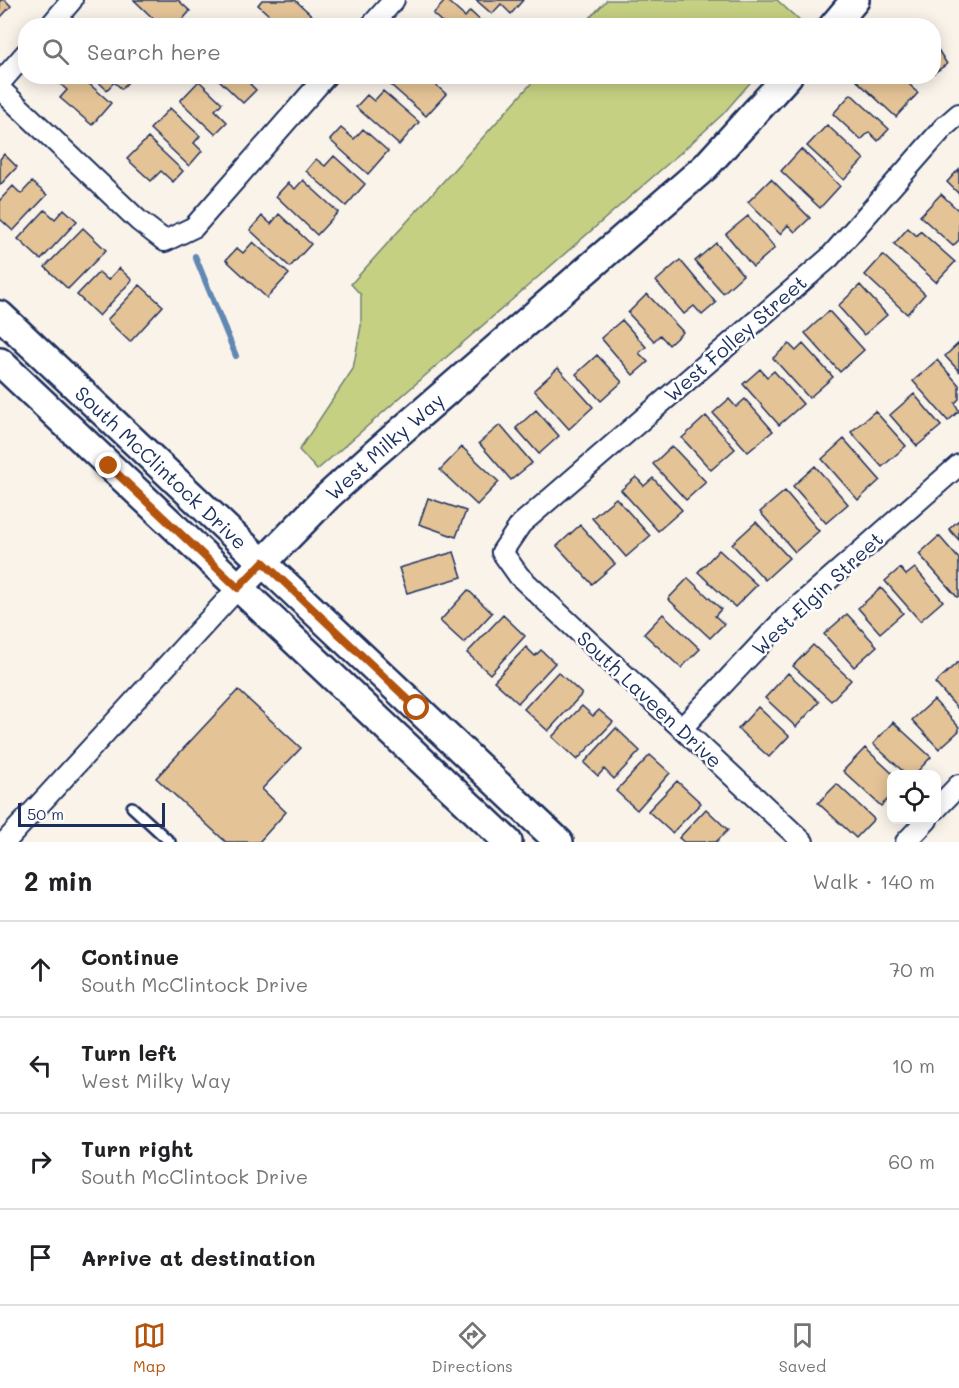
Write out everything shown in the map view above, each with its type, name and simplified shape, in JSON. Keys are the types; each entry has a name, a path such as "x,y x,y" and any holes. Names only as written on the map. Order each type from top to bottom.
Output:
{"main road":[{"path":"840,18 855,0"},
{"name":"West Milky Way","path":"238,588 327,497 371,457 705,167 781,84"},
{"name":"South McClintock Drive","path":"0,315 559,842"},
{"name":"South McClintock Drive","path":"0,362 508,842"}],"street":[{"path":"57,18 72,0"},
{"path":"378,18 393,0"},
{"path":"0,83 18,62"},
{"path":"0,89 139,221 165,241 194,227 319,84"},
{"name":"West Folley Street","path":"502,552 521,524 829,258 944,127 959,114"},
{"name":"West Elgin Street","path":"682,728 786,617 959,465"},
{"name":"South Laveen Drive","path":"502,552 519,576 803,842"},
{"name":"West Milky Way","path":"5,842 238,588"},
{"path":"941,804 959,785"},
{"path":"906,842 922,824"}],"lane":[{"path":"132,807 170,842"}],"green space":[{"path":"607,0 777,0 797,18 590,18"},
{"path":"531,84 749,84 723,114 687,147 317,470 299,450 353,369 361,326 361,295 351,284"}],"building":[{"path":"0,0 5,0 11,6 0,18"},
{"path":"134,0 178,0 190,11 184,18 153,18"},
{"path":"262,0 295,0 315,18 272,18 258,5"},
{"path":"446,0 465,17 470,11 477,18 437,18 433,14"},
{"path":"476,0 523,0 511,14 501,4 492,14"},
{"path":"941,54 947,64 941,68"},
{"path":"60,84 89,84 111,103 92,125 60,98 67,90"},
{"path":"101,84 112,84 107,90"},
{"path":"116,84 126,84 122,89"},
{"path":"196,84 202,84 222,103 215,110 227,122 215,134 180,101"},
{"path":"223,84 250,84 256,90 243,103"},
{"path":"390,84 435,84 446,94 426,116"},
{"path":"860,84 909,84 918,93 896,117"},
{"path":"383,91 419,122 399,145 356,107 367,95 374,101"},
{"path":"851,94 889,129 878,141 869,132 861,140 833,114"},
{"path":"170,108 200,136 194,143 202,151 189,166 150,129"},
{"path":"827,125 864,159 844,180 807,146"},
{"path":"341,128 354,139 363,129 388,151 368,174 330,140"},
{"path":"148,138 183,171 173,182 161,171 151,181 127,159"},
{"path":"801,149 840,186 820,208 781,171"},
{"path":"4,154 17,167 0,185 0,159"},
{"path":"334,156 365,184 346,206 306,171 316,159 325,166"},
{"path":"959,169 959,194 947,182"},
{"path":"771,179 810,218 795,232 788,225 780,234 748,202"},
{"path":"303,180 338,212 317,235 276,196 288,183 295,189"},
{"path":"32,182 47,195 13,231 0,219 0,200 13,186 21,194"},
{"path":"941,194 959,211 959,240 953,246 920,216"},
{"path":"64,209 77,221 41,260 18,239 45,210 55,219"},
{"path":"279,214 311,244 290,267 250,230 262,216 271,224"},
{"path":"748,216 775,248 753,267 726,234"},
{"path":"83,228 106,250 68,289 45,267"},
{"path":"908,228 917,236 920,231 955,262 936,282 894,244"},
{"path":"253,242 289,274 267,298 226,260 237,248 243,253"},
{"path":"716,243 743,275 723,293 695,261"},
{"path":"883,255 925,294 907,314 865,275"},
{"path":"680,260 716,303 702,315 694,306 684,314 656,281"},
{"path":"119,268 132,280 99,316 77,295 99,272 108,280"},
{"path":"140,285 163,306 130,342 107,320"},
{"path":"860,285 887,315 864,335 838,306"},
{"path":"647,294 683,332 669,345 660,335 654,341 628,313"},
{"path":"829,311 864,350 840,372 805,333"},
{"path":"622,320 646,347 639,353 648,362 633,375 601,338"},
{"path":"959,343 959,371 945,356"},
{"path":"789,344 796,351 803,344 833,377 809,398 773,358"},
{"path":"597,355 622,382 601,401 576,374"},
{"path":"937,360 959,385 959,399 955,403 959,411 948,421 913,381"},
{"path":"558,368 593,407 569,429 534,390"},
{"path":"760,369 767,377 774,371 803,404 779,425 743,384"},
{"path":"914,394 941,426 917,446 890,415"},
{"path":"729,399 736,407 745,399 773,431 748,452 713,413"},
{"path":"536,410 559,436 539,454 516,428"},
{"path":"875,411 906,446 882,467 851,432"},
{"path":"706,416 735,449 711,470 682,438"},
{"path":"500,425 532,463 511,480 479,443"},
{"path":"844,439 880,480 858,500 822,459"},
{"path":"672,446 706,482 686,500 653,464"},
{"path":"462,447 499,482 477,505 440,470"},
{"path":"815,466 848,504 826,523 793,486"},
{"path":"636,477 644,486 653,478 682,510 658,531 621,490"},
{"path":"785,491 819,531 795,552 760,512"},
{"path":"428,498 466,511 456,537 419,524"},
{"path":"616,498 650,536 626,557 592,518"},
{"path":"959,520 959,540 949,529"},
{"path":"756,522 789,558 765,580 732,544"},
{"path":"580,525 615,564 592,584 557,546"},
{"path":"939,536 959,559 959,596 957,597 919,554"},
{"path":"719,550 757,585 735,607 698,572"},
{"path":"454,552 462,577 407,593 399,568"},
{"path":"900,568 906,575 915,568 943,601 920,621 885,581"},
{"path":"688,578 721,609 715,616 724,624 710,638 668,599"},
{"path":"881,588 903,613 880,633 858,608"},
{"path":"468,590 492,613 464,643 440,621"},
{"path":"663,614 700,649 681,668 644,634"},
{"path":"847,614 877,646 854,667 824,634"},
{"path":"503,615 525,636 490,674 467,653"},
{"path":"813,645 851,680 831,701 793,666"},
{"path":"526,647 535,656 541,650 555,663 518,703 494,681"},
{"path":"958,662 959,664 959,710 935,683"},
{"path":"558,672 582,694 548,731 524,709"},
{"path":"788,673 819,702 796,727 765,698"},
{"path":"238,690 301,748 262,789 286,812 259,842 226,842 156,778"},
{"path":"934,700 959,727 959,731 939,749 912,720"},
{"path":"582,706 593,716 599,710 613,722 577,760 552,737"},
{"path":"758,707 789,736 769,757 738,729"},
{"path":"893,722 931,757 919,770 902,770 873,744"},
{"path":"616,728 640,751 614,779 604,769 598,776 584,763"},
{"path":"865,748 889,770 887,800 881,806 843,771"},
{"path":"650,755 670,773 637,810 616,791"},
{"path":"677,781 701,803 672,833 648,811"},
{"path":"837,784 874,819 856,838 818,803"},
{"path":"706,809 728,830 716,842 684,842 679,838"}],"waterway":[{"path":"195,256 236,356"}],"route":[{"path":"109,466 238,588 263,562 417,708"}]}
